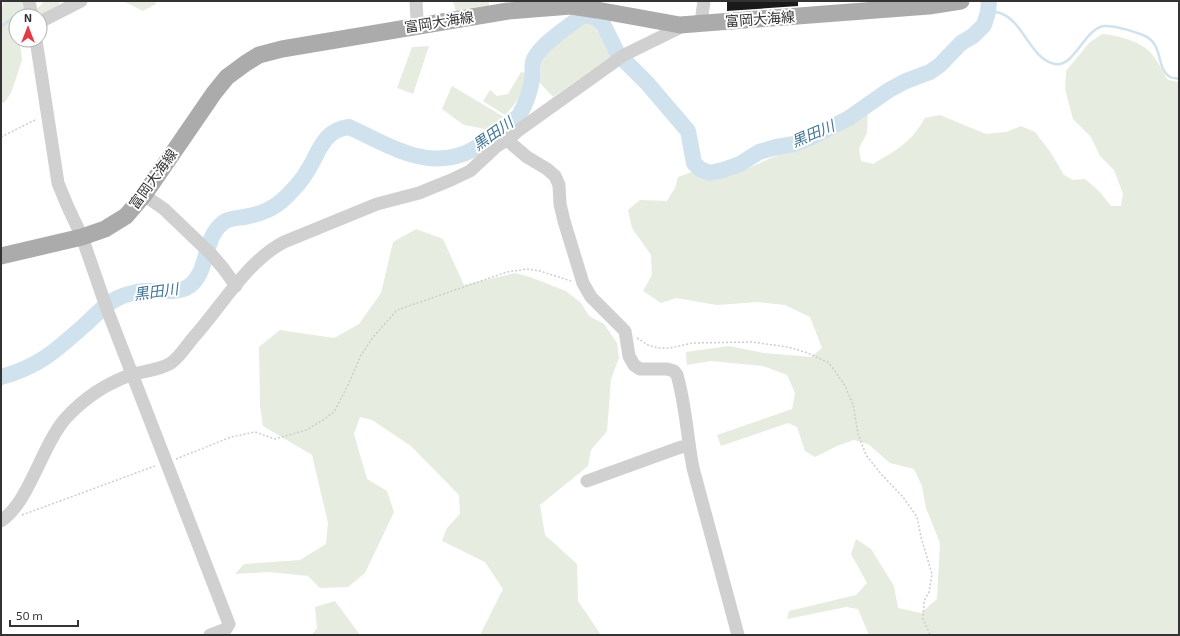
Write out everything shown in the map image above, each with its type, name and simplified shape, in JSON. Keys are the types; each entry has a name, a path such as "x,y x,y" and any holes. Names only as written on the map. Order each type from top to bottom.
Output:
{"main road":[{"name":"富岡大海線","path":"1,256 82,237 105,229 126,216 144,195 214,93 227,77 259,55 282,48 508,11 571,6 680,25 929,6 961,1"}],"street":[{"path":"48,18 81,1"},
{"path":"413,27 416,18 416,1"},
{"path":"702,23 704,1"},
{"path":"4,519 17,504 28,486 52,437 66,419 96,393 115,382 171,363 180,355 254,264 272,248 377,204 418,193 451,180 470,170 497,146 621,57 677,29 680,25"},
{"path":"37,48 58,183 82,237 132,375 229,624 229,632 210,635"},
{"path":"507,140 527,157 547,169 555,176 559,185 560,204 564,221 583,283 591,297 625,331 629,356 634,365 640,369 667,369 674,371 677,375 687,421 689,447 693,468 738,635"},
{"path":"144,195 164,209 207,250 236,286"},
{"path":"587,481 681,447 689,447"}],"path":[{"path":"1,137 30,122 47,117"},
{"path":"4,519 27,514 231,438 255,432 275,439 306,430 334,412 361,355 374,336 397,310 507,272 527,269 540,271 578,283 583,283"},
{"path":"625,331 648,345 658,348 670,348 693,343 752,342 788,347 808,353 829,363 844,384 853,404 858,434 866,455 882,475 903,497 917,517 921,538 932,574 929,592 924,601 923,619 930,635"}],"shaded area":[{"path":"4,1 25,1 26,8 8,8 8,48 20,48 22,60 11,93 4,103 1,102 1,10"},
{"path":"44,1 60,1 59,5 48,12 48,8 38,8"},
{"path":"123,1 155,1 156,4 143,11"},
{"path":"453,1 489,1 489,10 457,15"},
{"path":"591,22 613,55 553,97 540,83 541,58 550,48 581,23"},
{"path":"1102,34 1123,38 1144,47 1155,58 1168,80 1179,82 1179,635 869,635 858,609 846,607 787,619 789,611 856,595 867,583 851,554 856,539 871,549 894,586 898,608 921,613 937,599 940,543 926,508 922,486 914,469 890,463 868,444 854,440 837,446 815,457 805,451 797,427 788,423 721,446 717,435 792,409 795,393 787,375 763,366 711,361 687,365 686,352 729,346 764,353 811,357 822,348 810,317 785,305 758,302 717,305 676,298 661,303 643,291 652,275 651,255 632,228 628,210 640,200 667,201 675,188 678,177 692,172 712,178 744,170 841,127 868,110 867,133 859,148 861,161 873,164 896,150 914,134 925,118 940,115 986,134 1006,132 1021,126 1035,132 1051,153 1064,175 1073,180 1085,179 1099,191 1111,206 1121,206 1123,194 1114,170 1100,156 1091,137 1073,119 1065,89 1066,71 1089,43"},
{"path":"429,46 413,94 397,88 412,47"},
{"path":"521,72 526,73 523,91 505,115 483,101 490,90 497,96 508,94"},
{"path":"452,86 504,117 487,130 463,124 442,109"},
{"path":"416,229 443,239 464,285 515,273 530,277 566,291 581,303 589,316 604,324 617,343 619,358 611,379 607,431 591,450 588,466 540,505 545,535 577,564 578,601 601,635 480,635 503,589 485,562 442,541 447,528 460,514 459,495 411,446 372,420 360,417 354,434 367,479 387,491 394,512 365,573 348,587 320,588 308,576 269,572 235,574 244,564 300,560 326,544 328,523 312,455 263,426 260,406 259,347 280,330 334,338 359,324 381,293 393,242"},
{"path":"335,601 360,635 312,635 317,628 315,607"}],"building":[{"path":"727,1 798,1 798,6 727,11"}],"waterway":[{"name":"黒田川","path":"1,377 27,368 48,356 67,341 101,309 118,298 137,292 177,291 188,287 198,276 213,235 218,228 228,220 262,212 272,208 282,201 302,179 322,144 327,138 340,129 349,127 390,147 418,156 448,158 467,153 474,149 517,118 529,93 532,80 533,62 536,56 547,43 583,15 596,17 604,26 618,54 647,83 688,131 694,163 700,169 710,173 740,164 759,152 794,144 812,137 849,118 889,90 906,81 930,72 940,65 961,43 973,36 984,25 988,12 989,1"},
{"path":"988,12 999,13 1008,17 1021,31 1039,55 1046,61 1055,64 1068,60 1091,34 1104,26 1119,27 1143,35 1150,39 1154,44 1165,73 1170,77 1179,79"},
{"path":"1,27 8,21"}]}
